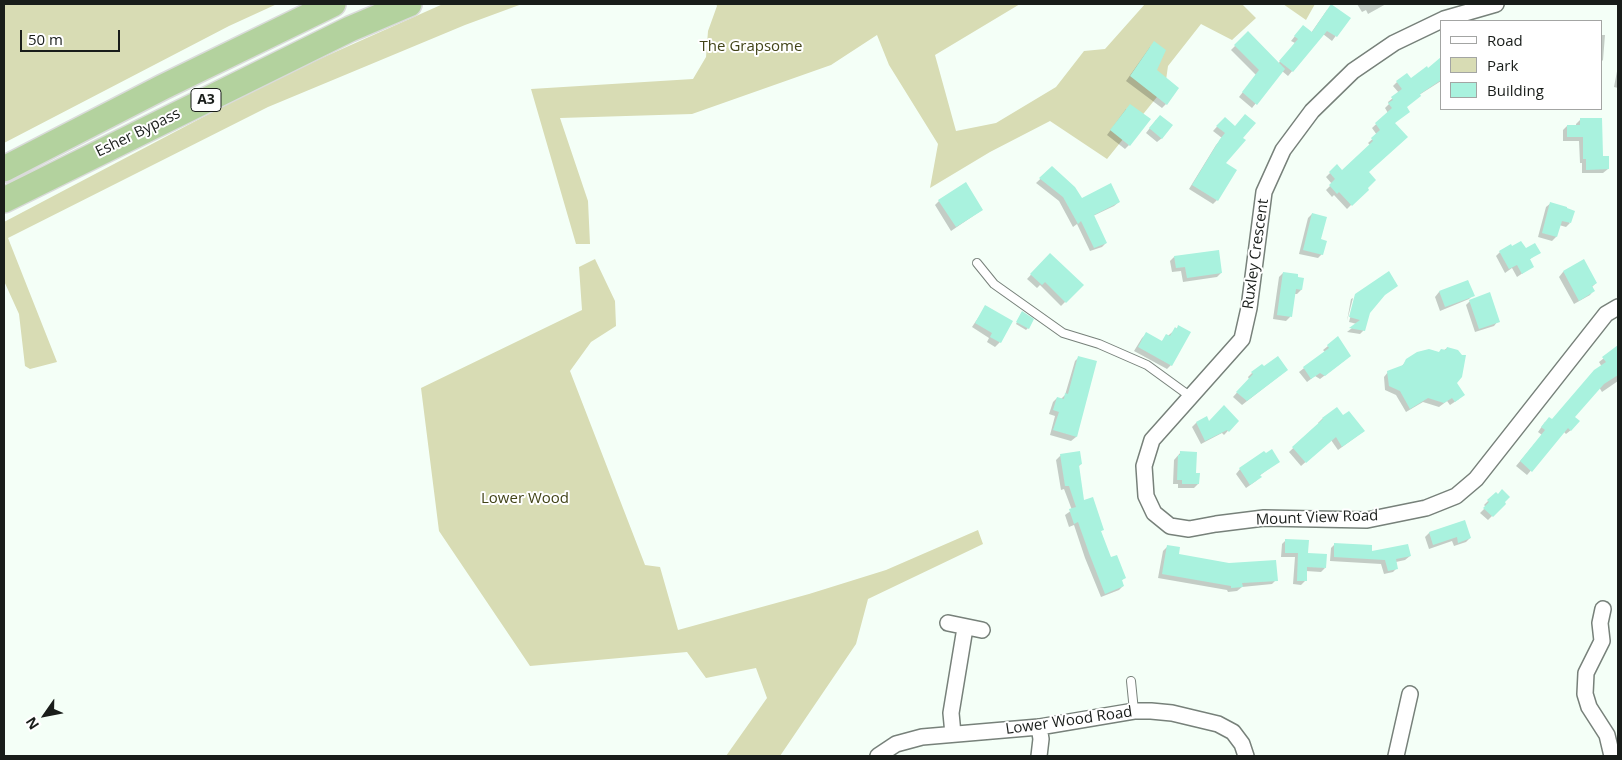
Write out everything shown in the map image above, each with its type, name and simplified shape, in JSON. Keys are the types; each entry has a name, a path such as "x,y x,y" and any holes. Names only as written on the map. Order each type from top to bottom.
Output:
{"highway":[{"name":"Esher Bypass","path":"4,169 164,87 333,4"},
{"name":"Esher Bypass","path":"4,200 350,29 409,4"}],"street":[{"name":"Ruxley Crescent","path":"1442,20 1496,4"},
{"name":"Ruxley Crescent","path":"1191,396 1242,339 1249,308 1264,192 1283,150 1312,111 1353,71 1394,44 1440,21"},
{"name":"Mount View Road","path":"1191,396 1152,440 1144,466 1146,496 1154,513 1170,526 1189,529 1264,518 1367,520 1426,508 1456,496 1476,479 1606,314 1618,307"},
{"path":"1603,609 1600,623 1602,640 1586,673 1585,694 1589,707 1607,735 1612,756"},
{"path":"948,624 982,630"},
{"path":"952,734 951,713 965,628"},
{"path":"1396,756 1410,694"},
{"name":"Lower Wood Road","path":"878,756 886,750 922,736 1039,727 1134,711 1152,710 1218,724 1233,732 1242,744 1246,756"},
{"path":"1039,727 1041,739 1040,756"}],"lane":[{"path":"977,263 994,284 1063,333 1099,344 1147,364 1191,396"},
{"path":"1131,681 1134,711"}],"green space":[{"path":"4,4 277,4 229,26 4,143"},
{"path":"443,4 522,4 465,25 268,107 8,238 57,362 30,369 25,366 19,314 4,281 4,222 279,77"},
{"name":"The Grapsome","path":"716,4 1020,4 935,55 956,131 996,123 1056,87 1084,51 1105,49 1145,4 1242,4 1256,18 1232,40 1201,24 1168,66 1165,87 1107,159 1050,121 990,152 930,188 938,144 889,65 877,35 831,65 692,114 560,118 588,201 590,244 576,244 531,89 693,79 706,57 708,31 717,6"},
{"path":"1283,4 1315,4 1306,20"},
{"name":"Lower Wood","path":"595,259 615,301 616,326 591,342 570,371 645,565 660,567 678,630 809,594 886,570 978,530 983,544 868,599 856,644 780,756 726,756 767,698 756,668 706,678 687,652 530,666 439,531 421,388 582,310 579,267"}],"building":[{"path":"1331,4 1351,18 1337,37 1327,31 1293,72 1279,61 1298,39 1294,36 1303,25 1312,32"},
{"path":"1248,31 1285,69 1257,105 1242,92 1259,70 1234,45"},
{"path":"1154,41 1166,50 1157,70 1179,88 1167,105 1130,76"},
{"path":"1440,58 1440,81 1420,94 1421,96 1407,107 1410,112 1395,123 1408,137 1369,172 1376,180 1368,188 1369,190 1352,206 1339,192 1337,194 1329,185 1335,179 1329,172 1337,164 1342,170 1373,141 1371,138 1380,130 1375,123 1392,108 1388,103 1393,100 1391,97 1402,89 1396,81 1407,73 1411,78 1427,66 1428,68"},
{"path":"1130,104 1151,119 1130,146 1110,130"},
{"path":"1245,114 1256,123 1243,138 1246,140 1226,163 1237,170 1218,201 1192,185 1225,133 1216,126 1225,117 1235,126"},
{"path":"1160,115 1173,125 1162,139 1149,128"},
{"path":"1580,118 1602,118 1603,156 1609,156 1609,169 1586,170 1586,159 1583,159 1583,137 1567,137 1567,125 1580,125"},
{"path":"1052,166 1075,187 1082,198 1111,183 1120,202 1094,215 1107,243 1094,248 1081,221 1078,224 1063,197 1039,178"},
{"path":"966,182 983,210 956,227 938,200"},
{"path":"1550,202 1575,211 1571,223 1562,221 1557,237 1542,233"},
{"path":"1312,213 1327,217 1321,239 1327,241 1323,255 1303,250"},
{"path":"1521,241 1526,248 1535,243 1541,253 1530,259 1534,267 1522,274 1517,265 1509,269 1499,251"},
{"path":"1219,250 1222,273 1187,278 1185,267 1176,268 1174,256"},
{"path":"1050,253 1084,285 1066,303 1045,282 1042,285 1030,274"},
{"path":"1584,259 1597,283 1592,286 1595,291 1579,301 1563,271"},
{"path":"1389,271 1398,286 1385,295 1370,313 1365,331 1349,328 1360,320 1349,317 1355,294"},
{"path":"1283,272 1298,274 1298,277 1304,278 1302,290 1296,289 1292,317 1277,315"},
{"path":"1468,280 1475,296 1445,307 1439,291"},
{"path":"1490,292 1500,322 1479,329 1469,300"},
{"path":"985,305 1013,321 1001,343 990,337 992,333 975,323"},
{"path":"1022,311 1034,319 1029,329 1016,322"},
{"path":"1178,325 1191,332 1172,366 1138,347 1146,332 1162,341 1166,334 1170,336 1175,327 1177,329"},
{"path":"1338,336 1351,356 1325,376 1320,373 1311,379 1303,367 1329,348 1327,345"},
{"path":"1618,345 1618,375 1604,384 1575,417 1580,421 1571,431 1568,428 1532,472 1520,461 1545,430 1541,427 1549,417 1552,419 1594,370 1606,362 1602,357"},
{"path":"1447,347 1458,350 1462,355 1466,355 1462,377 1457,383 1465,395 1455,402 1452,398 1444,403 1428,398 1410,409 1400,391 1389,386 1387,371 1403,365 1406,359 1417,352 1429,349 1439,352 1441,349 1446,350"},
{"path":"1078,356 1097,361 1077,437 1053,430 1059,412 1053,410 1057,397 1064,399 1065,393 1068,394"},
{"path":"1278,356 1288,370 1247,401 1236,392 1253,374 1251,372"},
{"path":"1224,405 1239,421 1229,432 1227,430 1205,441 1196,422 1207,416 1209,421"},
{"path":"1337,407 1343,415 1349,411 1365,431 1342,447 1336,437 1306,463 1292,447 1322,418"},
{"path":"1272,449 1280,462 1260,475 1262,477 1250,485 1239,468 1264,451 1266,453"},
{"path":"1080,451 1082,464 1079,465 1084,500 1093,497 1104,530 1101,531 1111,557 1117,555 1126,578 1122,580 1124,586 1105,594 1078,522 1074,524 1069,509 1076,507 1069,486 1065,486 1060,454"},
{"path":"1180,451 1197,452 1196,473 1200,473 1199,484 1182,484 1182,480 1177,480 1178,455 1180,455"},
{"path":"1502,489 1510,497 1493,517 1483,508 1489,502 1487,500 1496,492 1498,494"},
{"path":"1465,520 1471,538 1458,543 1457,537 1433,545 1429,532"},
{"path":"1285,539 1309,540 1308,553 1327,554 1326,568 1307,567 1307,581 1297,581 1298,553 1285,553"},
{"path":"1334,543 1372,545 1372,551 1408,544 1411,556 1396,559 1398,569 1388,571 1385,560 1334,557"},
{"path":"1167,545 1180,547 1179,554 1229,563 1276,560 1278,581 1242,583 1243,587 1231,588 1231,586 1162,574"}]}
